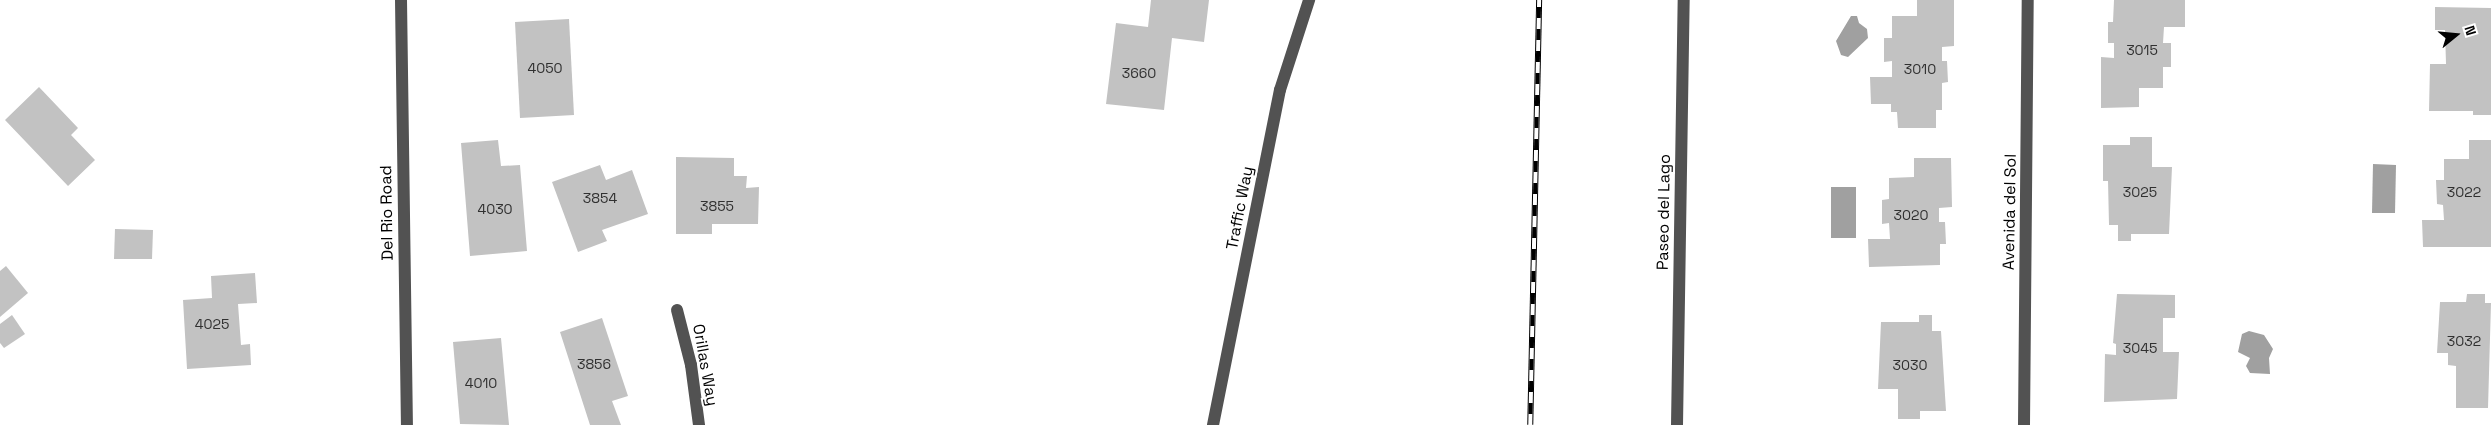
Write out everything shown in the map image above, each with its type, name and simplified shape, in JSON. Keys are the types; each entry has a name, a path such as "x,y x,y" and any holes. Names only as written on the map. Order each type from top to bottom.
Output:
{"street":[{"name":"Del Rio Road","path":"401,0 407,425"},
{"name":"Traffic Way","path":"1213,425 1280,90 1310,0"},
{"name":"Paseo del Lago","path":"1677,425 1684,0"},
{"name":"Avenida del Sol","path":"2024,425 2028,0"},
{"name":"Orillas Way","path":"678,310 691,365 699,425"}],"shaded area":[{"path":"1851,16 1857,16 1859,23 1867,29 1868,38 1848,57 1841,55 1836,41"},
{"path":"2373,164 2396,165 2395,213 2372,213"},
{"path":"1831,187 1856,187 1856,238 1831,238"},
{"path":"2249,331 2264,335 2273,349 2269,358 2270,374 2250,373 2246,366 2250,358 2238,352 2242,334"}],"building":[{"path":"1151,0 1209,0 1204,42 1172,38 1164,110 1106,104 1116,23 1148,27"},
{"path":"1917,0 1954,0 1954,46 1942,47 1942,61 1947,61 1948,82 1942,83 1942,110 1936,110 1936,128 1898,128 1897,112 1891,112 1891,104 1871,104 1870,77 1892,77 1892,61 1884,62 1884,38 1892,38 1892,16 1917,16"},
{"path":"2114,0 2185,0 2185,27 2164,27 2163,43 2171,43 2171,67 2163,67 2163,88 2139,88 2139,107 2101,108 2101,57 2114,58 2114,43 2108,43 2108,22 2113,22"},
{"path":"2435,7 2491,8 2491,115 2473,115 2473,111 2429,111 2430,64 2446,64 2445,30 2435,30"},
{"path":"569,19 574,115 520,118 515,22"},
{"path":"39,87 78,128 71,135 95,160 68,186 5,120"},
{"path":"2130,137 2152,137 2152,167 2172,167 2169,234 2131,234 2131,241 2118,241 2118,225 2109,225 2108,181 2103,181 2103,145 2130,145"},
{"path":"498,140 501,166 520,165 527,251 470,256 461,143"},
{"path":"2469,140 2491,140 2491,247 2423,247 2422,220 2444,220 2443,205 2437,204 2436,180 2444,180 2444,159 2469,159"},
{"path":"676,157 734,158 734,176 747,176 746,188 759,187 758,224 712,224 712,234 676,234"},
{"path":"1914,158 1951,158 1952,207 1939,208 1939,222 1945,222 1946,244 1940,244 1940,265 1869,267 1868,239 1890,239 1889,223 1882,224 1882,200 1889,199 1889,178 1914,177"},
{"path":"600,165 606,180 632,170 648,214 602,230 607,241 578,252 552,182"},
{"path":"115,229 153,230 152,259 114,259"},
{"path":"6,266 28,293 0,317 0,271"},
{"path":"255,273 257,303 238,304 241,345 250,344 251,365 187,369 183,300 212,298 211,276"},
{"path":"2117,294 2175,295 2175,318 2163,318 2163,352 2179,352 2177,399 2104,402 2105,354 2116,355 2116,344 2113,343"},
{"path":"2467,294 2485,294 2485,303 2491,303 2488,408 2456,408 2456,366 2448,365 2448,353 2437,353 2440,302 2466,302"},
{"path":"12,315 25,334 4,348 0,343 0,324"},
{"path":"1919,315 1932,315 1932,331 1941,331 1946,411 1920,411 1920,419 1898,419 1898,389 1878,389 1881,322 1919,322"},
{"path":"602,318 628,396 612,401 621,425 590,425 560,332"},
{"path":"501,338 509,425 460,424 453,342"}],"railway":[{"path":"1530,425 1539,0"}]}
